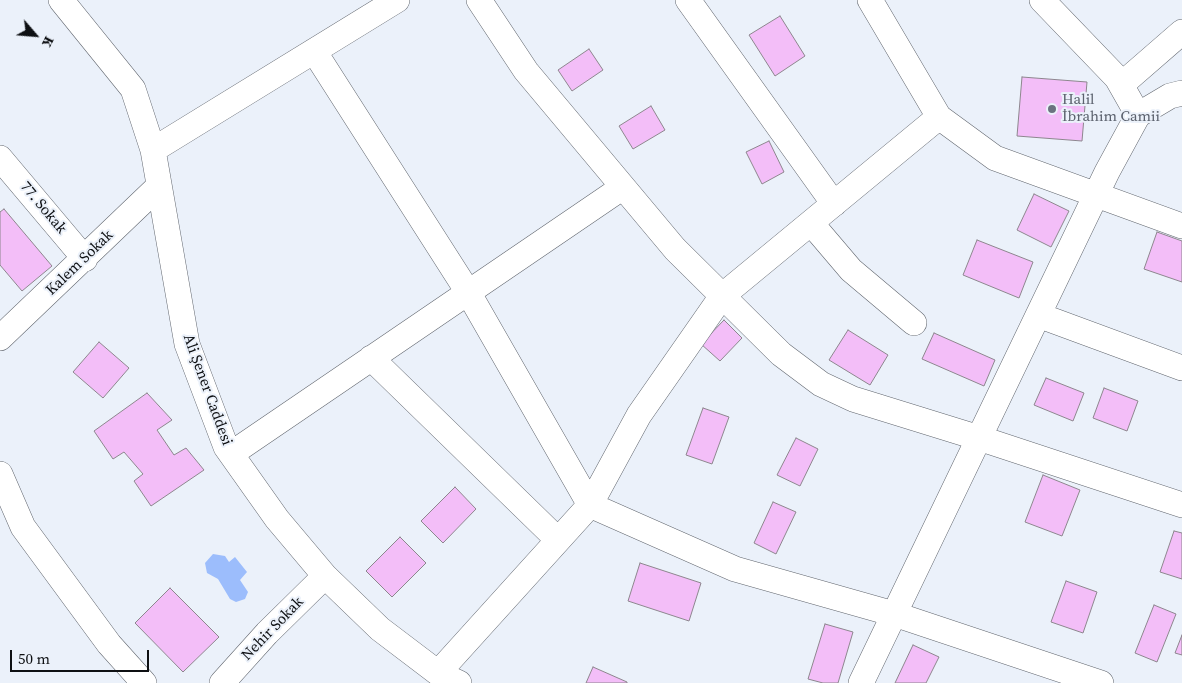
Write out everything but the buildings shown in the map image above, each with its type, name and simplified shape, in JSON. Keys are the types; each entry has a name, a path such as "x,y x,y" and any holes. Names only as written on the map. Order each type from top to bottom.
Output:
{"street":[{"name":"Ali Şener Caddesi","path":"61,0 133,89 153,150 187,344 226,447 277,520 325,576 380,629 448,678"},
{"path":"153,150 397,0"},
{"path":"478,0 526,71 675,249 781,354 821,384 853,399 979,438 1182,505"},
{"path":"688,0 834,204"},
{"path":"870,0 939,117 995,158 1182,226"},
{"path":"1042,0 1121,85 1138,115"},
{"path":"1121,85 1182,32"},
{"path":"314,51 468,292 590,505 735,569 894,614 1101,683"},
{"path":"861,683 1096,195 1138,115 1170,96 1182,93"},
{"path":"448,678 558,540 590,505 639,415 722,296 939,117"},
{"name":"77. Sokak","path":"0,158 85,259"},
{"name":"Kalem Sokak","path":"0,338 85,259 159,186"},
{"path":"231,454 623,187"},
{"path":"811,223 850,270 914,323"},
{"path":"1038,316 1182,368"},
{"path":"371,358 558,540"},
{"path":"0,474 23,527 109,644 144,683"},
{"name":"Nehir Sokak","path":"222,683 267,633 325,576"}],"water":[{"path":"213,554 225,556 229,562 235,557 247,572 240,580 248,592 245,599 236,602 230,599 218,579 207,573 205,563"}],"place":[{"name":"Halil İbrahim Camii","path":"1052,109"}]}
